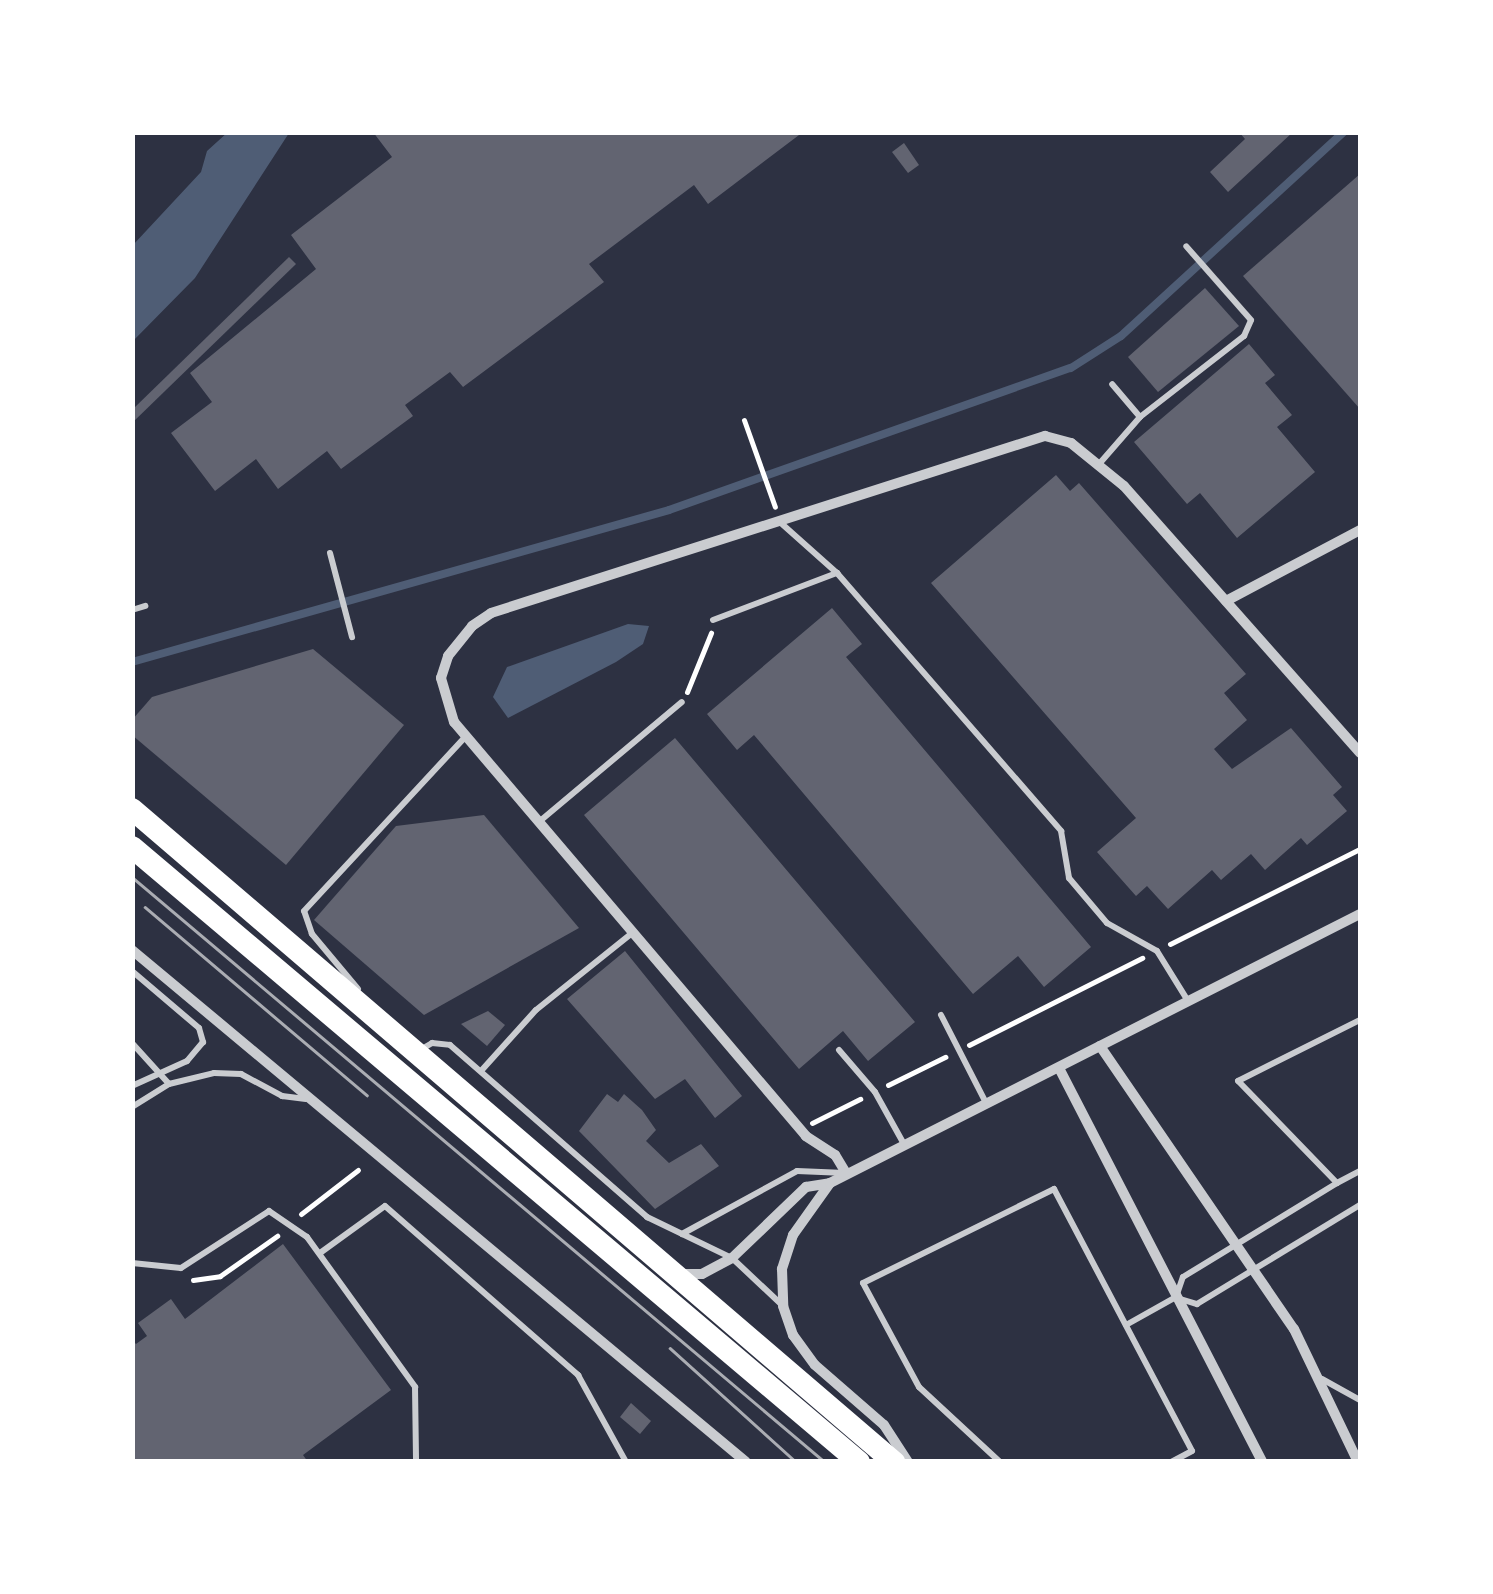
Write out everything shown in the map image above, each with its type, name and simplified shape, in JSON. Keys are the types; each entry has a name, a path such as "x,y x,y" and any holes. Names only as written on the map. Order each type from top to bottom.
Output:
{"main road":[{"path":"132,809 413,1054 894,1462"},
{"path":"132,847 859,1462"}],"street":[{"path":"846,1173 800,1129 465,737 444,700 441,678 459,638 492,613 782,524 1015,441 1045,436 1071,443 1100,463 1360,753"},
{"path":"1226,601 1360,530"},
{"path":"908,1462 884,1425 815,1364 793,1335 783,1306 782,1270 793,1236 830,1183 1360,914"},
{"path":"132,950 744,1461"},
{"path":"1100,1046 1322,1379 1358,1462"},
{"path":"1059,1068 1262,1462"},
{"path":"674,1274 702,1274 732,1258 806,1186 830,1183"}],"lane":[{"path":"1100,463 1140,417 1218,350 1244,336 1250,320 1186,246"},
{"path":"1112,384 1140,417"},
{"path":"782,524 836,573 1061,830 1069,878 1106,923 1157,951 1188,1002"},
{"path":"330,553 352,637"},
{"path":"712,620 836,573"},
{"path":"538,822 682,702"},
{"path":"465,737 374,828 304,912 312,934 413,1054 432,1043 450,1044 647,1217 732,1258 783,1306"},
{"path":"481,1071 536,1010 632,932"},
{"path":"132,971 198,1028 198,1054 132,1086"},
{"path":"942,1015 986,1104"},
{"path":"1337,1184 1238,1081 1360,1020"},
{"path":"132,1043 169,1084"},
{"path":"839,1050 875,1092 904,1144"},
{"path":"132,1107 169,1084 241,1074 282,1096 312,1100"},
{"path":"682,1234 798,1171 846,1173"},
{"path":"1126,1325 1176,1297 1183,1277 1360,1171"},
{"path":"1000,1462 919,1387 863,1284 1054,1189 1192,1451 1171,1462"},
{"path":"1176,1297 1197,1304 1360,1204"},
{"path":"320,1254 385,1206 578,1375 626,1462"},
{"path":"132,1263 181,1268 268,1211 288,1224 320,1254 415,1387 420,1400 416,1462"},
{"path":"1322,1379 1360,1400"}],"path":[{"path":"744,420 776,510"},
{"path":"682,702 712,620"},
{"path":"800,1129 1360,849"},
{"path":"177,1282 220,1276 358,1170"},
{"path":"274,1234 284,1240"}],"water":[{"path":"228,132 289,133 195,278 133,341 133,245 201,172 207,151"},
{"path":"628,624 649,626 643,644 616,662 508,718 493,697 507,667"}],"building":[{"path":"373,132 803,132 708,204 694,185 589,264 604,282 463,387 450,372 405,405 413,416 341,469 327,451 278,489 256,459 215,491 171,433 212,402 190,373 316,269 291,235 392,157"},
{"path":"1239,132 1293,132 1228,192 1210,172 1245,139"},
{"path":"904,143 919,165 908,173 892,152"},
{"path":"1360,174 1360,409 1243,276"},
{"path":"289,257 296,264 132,423 132,410"},
{"path":"1205,288 1239,326 1158,392 1128,357"},
{"path":"1249,344 1275,375 1265,383 1292,415 1277,427 1315,472 1237,538 1200,493 1187,504 1134,442"},
{"path":"1056,475 1070,491 1079,483 1246,674 1224,693 1247,720 1214,749 1232,769 1291,728 1342,787 1333,795 1347,811 1307,845 1301,838 1265,870 1251,854 1221,880 1212,870 1168,909 1147,886 1136,896 1097,852 1136,818 931,583"},
{"path":"832,608 862,644 846,657 1091,947 1044,987 1018,956 973,994 754,735 737,750 707,714"},
{"path":"313,649 404,725 286,865 132,735 132,720 152,697"},
{"path":"675,738 915,1022 868,1061 843,1031 799,1069 584,815"},
{"path":"484,815 579,928 424,1015 314,920 396,826"},
{"path":"625,951 742,1096 715,1118 685,1079 655,1099 567,999"},
{"path":"488,1011 505,1025 487,1046 461,1024"},
{"path":"607,1094 618,1102 624,1094 642,1110 656,1130 646,1141 669,1163 701,1144 719,1166 655,1209 579,1131"},
{"path":"283,1244 391,1390 303,1455 308,1462 132,1462 132,1340 136,1344 147,1336 138,1323 171,1299 185,1319"},
{"path":"631,1403 651,1421 640,1434 620,1417"}],"waterway":[{"path":"132,662 669,510 1071,368 1121,336 1344,132"}],"tram line":[{"path":"132,877 825,1462"},
{"path":"145,907 367,1095"},
{"path":"670,1348 796,1462"}]}
